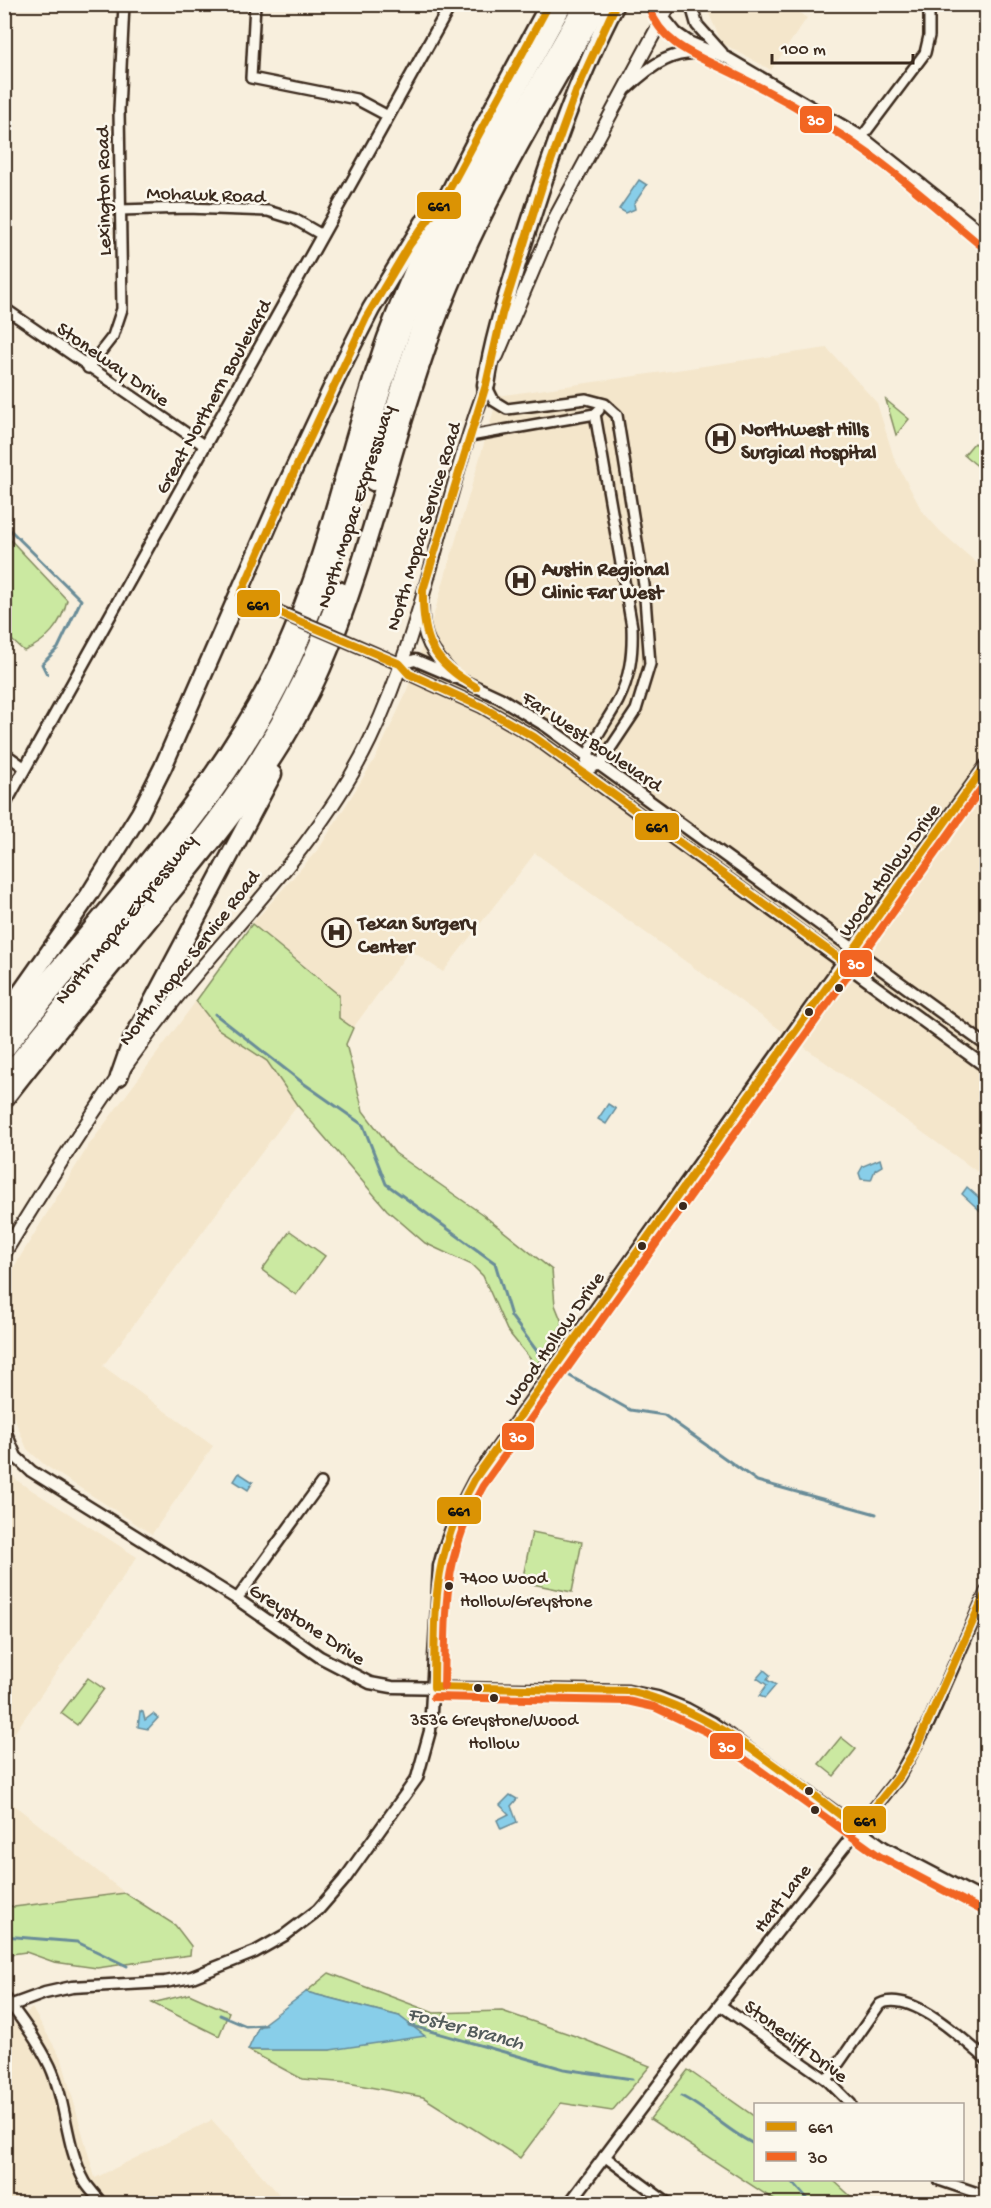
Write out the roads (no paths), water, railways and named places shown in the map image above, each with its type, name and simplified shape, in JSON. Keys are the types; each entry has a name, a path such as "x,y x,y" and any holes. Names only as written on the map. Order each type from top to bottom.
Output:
{"highway":[{"name":"North Mopac Expressway","path":"4,1032 188,808 242,730 269,682 306,596 386,340 444,199 549,4"},
{"path":"4,1052 213,795 270,704 298,648 320,594 389,369 417,292 464,190 564,4"},
{"path":"4,1079 208,828 271,737 314,653 338,594 361,524 412,345 461,228 583,4"},
{"name":"North Mopac Expressway","path":"4,1100 218,837 292,727 322,668 344,608 433,329 458,266 491,200 600,4"},
{"path":"486,385 490,358 506,299 547,169 570,105 616,4"},
{"path":"4,1016 89,895 135,821 248,599 284,492 351,348 424,222 444,199"},
{"path":"393,410 416,354 433,329"},
{"path":"119,1077 132,1040 278,765 292,727"}],"main road":[{"name":"North Mopac Service Road","path":"4,1254 63,1159 119,1077 162,1017 327,810 369,741 400,664 486,385 556,216 622,93 661,10 670,4"},
{"path":"423,590 422,618 426,639 435,656 455,676"}],"street":[{"name":"Lexington Road","path":"88,368 113,336 122,309 119,110 124,4"},
{"path":"255,4 251,78 356,99 388,116"},
{"name":"Great Northern Boulevard","path":"4,806 451,4"},
{"path":"691,4 697,25 705,37 729,59"},
{"path":"862,137 925,53 929,36 929,4"},
{"path":"661,10 676,33 689,42 729,59 862,137 987,236"},
{"path":"622,93 650,66 672,56 688,52 729,59"},
{"name":"Mohawk Road","path":"120,210 187,208 268,211 294,219 322,235"},
{"name":"Stoneway Drive","path":"4,308 88,368 205,446"},
{"path":"486,385 494,401 507,409 586,399 605,404 617,415 644,585 650,664 636,710 600,764 584,772"},
{"path":"470,436 595,414 605,404"},
{"path":"584,772 586,754 619,700 631,666 632,627 595,414"},
{"path":"626,593 644,585"},
{"name":"Far West Boulevard","path":"248,599 400,664 409,674 482,707 534,737 987,1068"},
{"name":"Far West Boulevard","path":"400,664 415,660 500,698 586,754 987,1045"},
{"path":"4,753 25,768"},
{"name":"Wood Hollow Drive","path":"6,2003 72,1988 165,1982 192,1977 255,1953 285,1935 318,1910 344,1880 417,1778 430,1731 439,1566 457,1512 474,1480 843,961 987,765"},
{"name":"Greystone Drive","path":"4,1428 16,1457 31,1471 237,1599 305,1647 351,1675 392,1687 600,1689 657,1697 713,1723 885,1848 987,1901"},
{"path":"237,1599 321,1484"},
{"name":"Hart Lane","path":"569,2204 720,2005 898,1778 915,1750 987,1592"},
{"path":"827,2080 880,2004 888,2000 901,2001 945,2024 987,2059"},
{"path":"6,2003 33,2035 50,2067 62,2102 70,2145 85,2182 102,2204"},
{"name":"Stonecliff Drive","path":"720,2005 827,2080 850,2103"},
{"path":"604,2156 669,2204"},
{"path":"942,2181 987,2196"}],"water":[{"path":"639,180 647,185 634,204 635,209 626,213 619,209"},
{"path":"608,1104 616,1109 606,1124 598,1119"},
{"path":"880,1159 882,1166 875,1170 871,1180 861,1179 859,1173 863,1166"},
{"path":"967,1187 986,1204 986,1216 962,1194"},
{"path":"239,1473 253,1482 248,1490 234,1481"},
{"path":"764,1670 770,1675 767,1680 776,1685 765,1698 759,1696 767,1685 757,1678"},
{"path":"140,1711 143,1712 145,1720 153,1714 158,1718 148,1729 138,1727"},
{"path":"510,1795 517,1799 511,1806 517,1822 501,1829 497,1820 509,1814 500,1805"},
{"path":"306,1992 399,2016 425,2036 330,2050 248,2050 258,2028"}],"waterway":[{"path":"4,524 81,600 58,648 42,664 47,674"},
{"path":"215,1014 303,1083 363,1125 386,1184 495,1263 511,1316 539,1354"},
{"path":"568,1375 630,1410 664,1415 757,1481 876,1514"},
{"name":"Foster Branch","path":"4,1936 77,1942 127,1966"},
{"name":"Foster Branch","path":"220,2015 246,2026 265,2025"},
{"name":"Foster Branch","path":"409,2025 564,2069 632,2079"},
{"name":"Foster Branch","path":"681,2096 754,2144"},
{"name":"Foster Branch","path":"792,2181 812,2204"}],"place":[{"name":"Northwest Hills Surgical Hospital","path":"720,439"},
{"name":"Austin Regional Clinic Far West","path":"521,580"},
{"name":"Texan Surgery Center","path":"337,933"},
{"name":"7400 Wood Hollow/Greystone","path":"449,1586"},
{"name":"3536 Greystone/Wood Hollow","path":"494,1698"}]}
